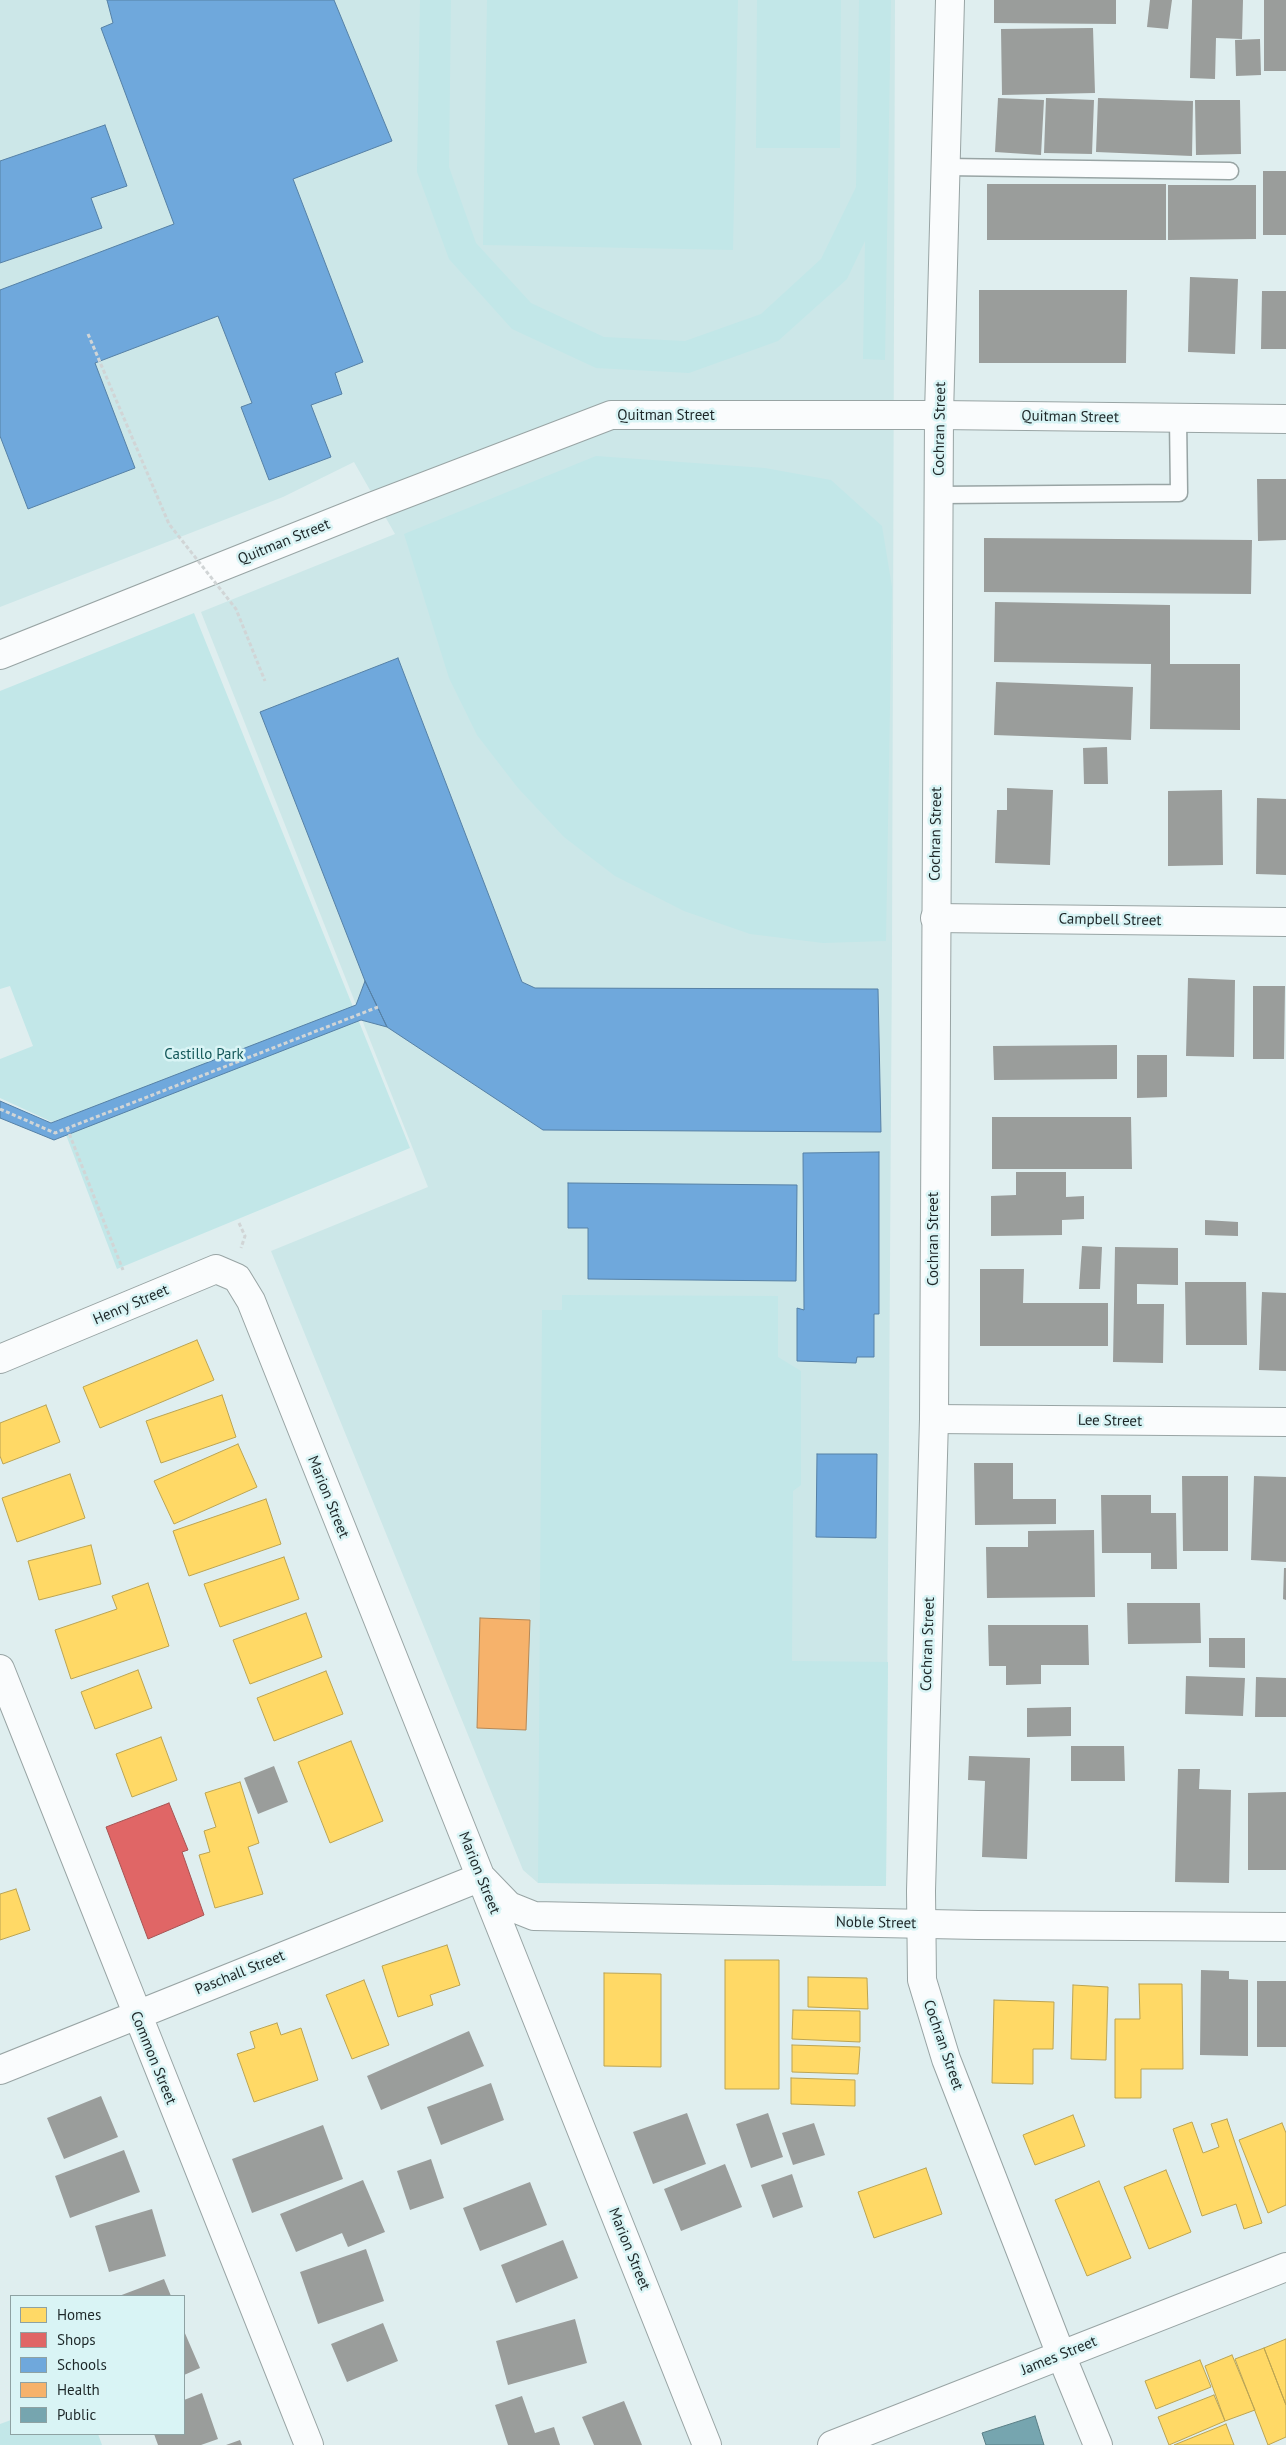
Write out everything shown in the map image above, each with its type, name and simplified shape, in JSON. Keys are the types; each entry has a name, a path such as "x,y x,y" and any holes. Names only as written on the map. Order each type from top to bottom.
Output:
{"street":[{"name":"Cochran Street","path":"950,0 939,415 934,1419 920,1924 922,1980 926,2001 950,2068 1061,2355 1098,2445"},
{"name":"Quitman Street","path":"0,654 371,507 611,415 939,415 1286,419"},
{"name":"Campbell Street","path":"935,918 1286,922"},
{"name":"Henry Street","path":"0,1359 216,1269 237,1278 251,1301"},
{"name":"Marion Street","path":"251,1301 706,2445"},
{"name":"Lee Street","path":"934,1419 1286,1422"},
{"name":"Common Street","path":"0,1669 136,2015 309,2445"},
{"name":"Noble Street","path":"481,1877 509,1906 534,1916 920,1924 1286,1926"},
{"name":"Paschall Street","path":"0,2070 481,1877"},
{"name":"James Street","path":"832,2445 1286,2266"}],"lane":[{"path":"946,167 1230,171"},
{"path":"939,496 1179,493 1178,418"}],"path":[{"path":"88,334 169,524 236,609 265,681"},
{"path":"0,1109 55,1133 378,1006"},
{"path":"67,1128 123,1270"},
{"path":"239,1223 245,1236 240,1252"}],"shaded area":[{"path":"0,0 895,0 892,950 886,1886 538,1883 523,1870 271,1251 428,1187 201,612 395,534 354,462 283,497 0,607"}],"green space":[{"path":"420,0 451,0 449,167 476,243 531,303 604,337 685,341 761,314 821,259 856,187 859,0 891,0 885,360 863,359 865,241 847,279 778,341 689,373 596,368 512,329 449,259 417,172"},
{"path":"487,0 738,0 733,250 483,245"},
{"path":"757,0 841,0 840,148 756,148"},
{"path":"596,456 765,468 831,480 882,526 892,587 886,941 823,943 750,934 684,911 615,876 564,837 518,788 477,735 449,678 404,534"},
{"name":"Castillo Park","path":"194,613 410,1148 117,1269 60,1119 52,1122 0,1098 0,1059 33,1046 10,986 0,989 0,691"},
{"path":"562,1295 778,1296 778,1357 801,1371 801,1485 793,1491 792,1661 888,1662 886,1886 538,1883 542,1310 562,1310"},
{"path":"10,2420 10,2435 98,2435 102,2445 0,2445 0,2424"}],"building: Homes":[{"path":"197,1340 214,1380 100,1428 83,1387"},
{"path":"222,1395 236,1437 161,1463 146,1421"},
{"path":"46,1405 60,1442 3,1464 0,1456 0,1423"},
{"path":"238,1444 257,1487 174,1524 154,1481"},
{"path":"70,1474 85,1518 17,1542 2,1498"},
{"path":"266,1499 281,1544 189,1576 173,1531"},
{"path":"91,1545 101,1584 39,1600 28,1561"},
{"path":"284,1557 299,1599 220,1627 204,1584"},
{"path":"148,1583 169,1646 71,1679 55,1630 117,1609 112,1596"},
{"path":"306,1613 322,1657 250,1684 233,1640"},
{"path":"138,1670 152,1708 95,1729 81,1692"},
{"path":"326,1671 343,1714 274,1741 257,1698"},
{"path":"161,1737 177,1780 132,1797 116,1754"},
{"path":"351,1741 383,1821 330,1843 298,1762"},
{"path":"240,1782 259,1843 248,1847 263,1894 215,1908 199,1855 210,1852 204,1831 216,1827 205,1793"},
{"path":"16,1889 30,1930 0,1940 0,1894"},
{"path":"447,1945 460,1985 430,1995 433,2005 398,2017 382,1966"},
{"path":"725,1960 779,1960 779,2089 725,2089"},
{"path":"604,1973 661,1974 661,2067 604,2066"},
{"path":"808,1977 867,1978 868,2009 808,2007"},
{"path":"364,1980 389,2045 352,2059 326,1995"},
{"path":"1139,1984 1182,1984 1183,2069 1141,2069 1141,2098 1115,2098 1115,2019 1140,2019"},
{"path":"1073,1985 1108,1987 1106,2060 1071,2059"},
{"path":"994,2000 1054,2002 1053,2049 1033,2049 1033,2084 992,2083"},
{"path":"793,2010 860,2011 860,2042 792,2039"},
{"path":"277,2023 281,2035 301,2028 318,2080 254,2102 237,2054 255,2048 250,2032"},
{"path":"792,2045 860,2047 858,2074 792,2072"},
{"path":"791,2078 855,2080 855,2106 791,2104"},
{"path":"1073,2115 1085,2146 1035,2165 1023,2135"},
{"path":"1227,2119 1262,2223 1244,2229 1236,2204 1202,2216 1173,2129 1192,2122 1203,2153 1219,2147 1211,2124"},
{"path":"1282,2123 1286,2133 1286,2205 1268,2213 1239,2140"},
{"path":"926,2168 942,2214 874,2238 858,2192"},
{"path":"1166,2170 1191,2232 1149,2249 1124,2187"},
{"path":"1099,2181 1131,2258 1087,2276 1055,2200"},
{"path":"1286,2339 1286,2405 1264,2348"},
{"path":"1264,2348 1286,2405 1286,2437 1268,2445 1235,2359"},
{"path":"1232,2355 1255,2410 1225,2421 1205,2366"},
{"path":"1200,2360 1211,2387 1156,2409 1145,2381"},
{"path":"1214,2395 1225,2421 1169,2445 1158,2417"},
{"path":"1226,2424 1234,2445 1174,2445"}],"building: Shops":[{"path":"169,1803 188,1850 182,1852 204,1915 148,1939 106,1827"}],"building: Schools":[{"path":"107,0 334,0 392,141 293,179 363,362 335,373 342,394 311,405 331,457 269,480 241,407 252,403 218,316 95,363 135,468 28,509 0,436 0,290 174,224 101,28 113,23"},
{"path":"105,125 127,186 91,198 102,228 0,263 0,161"},
{"path":"398,658 522,982 535,988 878,989 881,1132 543,1130 387,1027 365,981 260,712"},
{"path":"365,981 387,1027 361,1020 54,1140 0,1118 0,1101 51,1123 356,1005"},
{"path":"879,1152 879,1314 874,1314 874,1357 857,1357 856,1363 797,1361 797,1308 804,1310 803,1153"},
{"path":"568,1183 797,1185 796,1281 588,1279 588,1228 568,1228"},
{"path":"817,1454 877,1454 876,1538 816,1537"}],"building: Health":[{"path":"480,1618 530,1620 526,1730 477,1728"}],"building: Public":[{"path":"1035,2416 1044,2445 986,2445 982,2433"}],"building: Other":[{"path":"994,0 1116,0 1116,24 994,23"},
{"path":"1150,0 1172,0 1168,29 1147,27"},
{"path":"1192,0 1243,0 1242,39 1216,38 1215,79 1190,78"},
{"path":"1264,0 1286,0 1286,71 1264,71"},
{"path":"1093,28 1095,93 1002,95 1001,29"},
{"path":"1260,39 1261,75 1236,76 1235,40"},
{"path":"998,98 1044,100 1041,155 995,152"},
{"path":"1046,98 1094,100 1092,154 1044,153"},
{"path":"1098,98 1193,101 1192,156 1096,152"},
{"path":"1195,100 1240,100 1241,154 1196,155"},
{"path":"1263,171 1286,171 1286,235 1263,235"},
{"path":"987,184 1166,184 1166,240 987,240"},
{"path":"1168,185 1256,185 1256,239 1168,240"},
{"path":"1190,277 1238,279 1235,354 1188,352"},
{"path":"979,290 1127,290 1126,363 979,363"},
{"path":"1262,291 1286,291 1286,349 1261,349"},
{"path":"1257,479 1286,479 1286,540 1258,541"},
{"path":"984,538 1252,540 1251,594 984,592"},
{"path":"995,602 1170,605 1170,664 1240,664 1240,730 1150,729 1151,664 994,662"},
{"path":"996,682 1133,687 1131,740 994,735"},
{"path":"1107,747 1108,784 1084,784 1083,748"},
{"path":"1007,788 1053,790 1050,865 995,863 997,810 1007,810"},
{"path":"1222,790 1223,865 1168,866 1168,791"},
{"path":"1257,798 1286,799 1286,875 1256,874"},
{"path":"1188,978 1235,980 1234,1057 1186,1056"},
{"path":"1253,986 1285,986 1284,1059 1253,1059"},
{"path":"1117,1045 1117,1079 994,1080 993,1046"},
{"path":"1137,1055 1167,1055 1167,1097 1137,1098"},
{"path":"992,1117 1131,1117 1132,1169 992,1169"},
{"path":"1016,1172 1066,1172 1066,1197 1084,1196 1084,1219 1062,1220 1062,1235 991,1236 991,1196 1016,1195"},
{"path":"1205,1220 1238,1222 1238,1236 1205,1235"},
{"path":"1082,1246 1102,1247 1100,1289 1079,1289"},
{"path":"1115,1247 1178,1248 1178,1285 1137,1284 1137,1304 1164,1304 1163,1363 1113,1362"},
{"path":"980,1269 1024,1269 1023,1303 1108,1303 1108,1346 980,1346"},
{"path":"1185,1282 1246,1282 1247,1345 1186,1345"},
{"path":"1262,1292 1286,1293 1286,1371 1259,1370"},
{"path":"974,1463 1013,1463 1013,1499 1056,1499 1056,1524 975,1525"},
{"path":"1182,1476 1228,1476 1228,1551 1183,1551"},
{"path":"1254,1476 1286,1477 1286,1562 1251,1560"},
{"path":"1101,1495 1151,1495 1151,1513 1176,1513 1177,1569 1151,1569 1151,1553 1102,1553"},
{"path":"1094,1530 1095,1597 987,1598 986,1547 1028,1547 1028,1531"},
{"path":"1284,1568 1286,1568 1286,1600 1283,1599"},
{"path":"1127,1603 1200,1603 1201,1643 1128,1644"},
{"path":"988,1625 1088,1625 1089,1665 1041,1665 1041,1684 1006,1685 1006,1666 989,1666"},
{"path":"1209,1638 1245,1638 1245,1668 1209,1667"},
{"path":"1186,1676 1245,1678 1243,1716 1185,1714"},
{"path":"1256,1677 1286,1678 1286,1717 1255,1717"},
{"path":"1071,1707 1071,1736 1027,1737 1027,1708"},
{"path":"1071,1746 1124,1746 1125,1781 1071,1781"},
{"path":"969,1756 1030,1758 1027,1859 982,1857 985,1781 968,1780"},
{"path":"274,1766 288,1802 258,1814 244,1778"},
{"path":"1178,1769 1200,1769 1199,1789 1231,1790 1229,1883 1175,1882"},
{"path":"1286,1792 1286,1870 1248,1870 1248,1793"},
{"path":"1201,1970 1229,1971 1229,1979 1248,1980 1248,2056 1200,2055"},
{"path":"1257,1981 1286,1981 1286,2047 1257,2047"},
{"path":"469,2031 484,2066 381,2110 367,2076"},
{"path":"491,2083 504,2120 441,2145 427,2107"},
{"path":"101,2096 118,2137 64,2159 47,2118"},
{"path":"687,2113 706,2164 653,2184 633,2132"},
{"path":"768,2113 783,2157 751,2168 736,2124"},
{"path":"814,2123 825,2155 793,2165 782,2133"},
{"path":"323,2125 343,2179 252,2213 232,2159"},
{"path":"124,2150 140,2192 70,2218 55,2176"},
{"path":"431,2159 444,2198 410,2210 397,2171"},
{"path":"725,2164 742,2207 681,2231 664,2189"},
{"path":"792,2174 803,2207 773,2218 761,2185"},
{"path":"363,2180 385,2232 348,2247 342,2233 296,2252 280,2214"},
{"path":"530,2182 547,2225 480,2251 463,2208"},
{"path":"152,2209 166,2256 109,2272 95,2226"},
{"path":"563,2240 578,2278 516,2303 501,2265"},
{"path":"366,2249 384,2301 318,2324 300,2272"},
{"path":"164,2279 171,2295 122,2295"},
{"path":"575,2319 587,2363 508,2385 496,2341"},
{"path":"383,2323 398,2361 347,2382 331,2344"},
{"path":"185,2333 200,2368 185,2375"},
{"path":"202,2393 218,2439 201,2445 158,2445 154,2435 185,2435 185,2400"},
{"path":"522,2396 535,2433 554,2427 560,2445 508,2445 495,2405"},
{"path":"624,2401 642,2445 594,2445 582,2417"},
{"path":"240,2440 242,2445 226,2445"}]}
